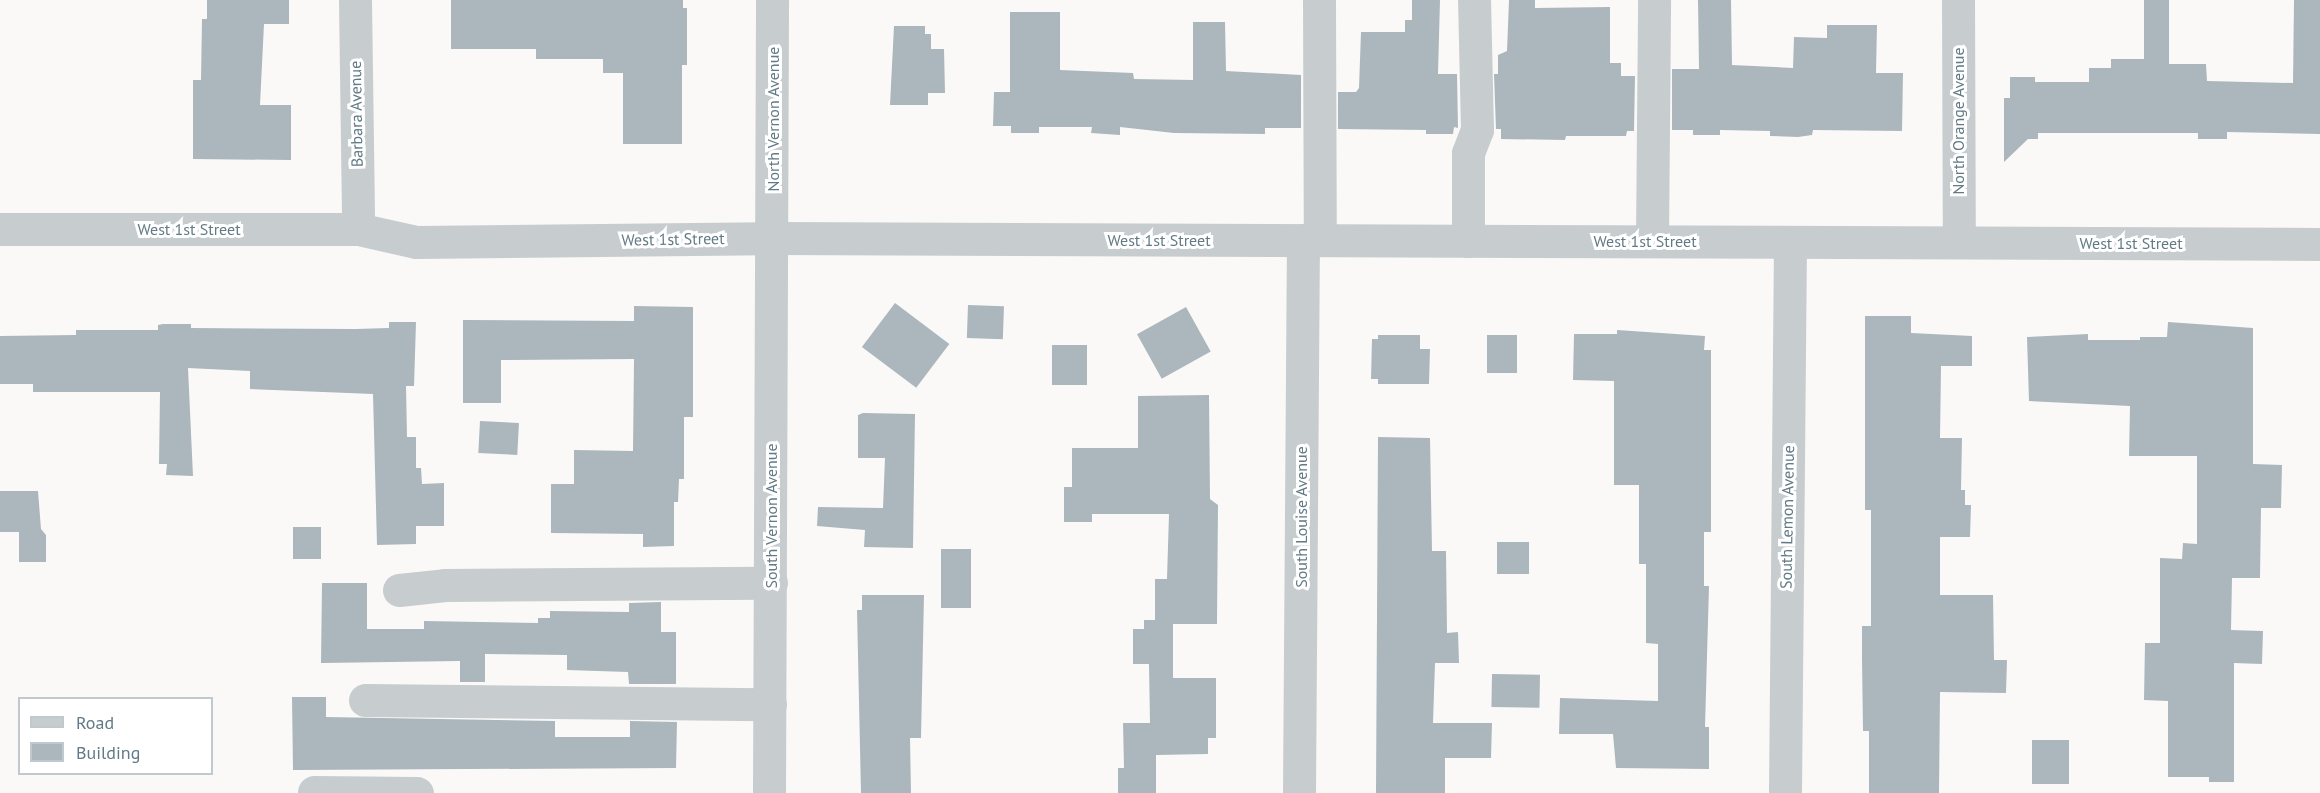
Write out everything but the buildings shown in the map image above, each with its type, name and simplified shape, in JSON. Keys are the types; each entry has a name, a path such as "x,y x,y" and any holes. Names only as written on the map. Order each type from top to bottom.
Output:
{"street":[{"name":"Barbara Avenue","path":"355,0 357,229"},
{"name":"North Vernon Avenue","path":"772,0 773,238"},
{"name":"South Louise Avenue","path":"1299,793 1311,240 1319,0"},
{"path":"1468,241 1468,153 1477,129 1474,0"},
{"path":"1653,242 1654,0"},
{"name":"North Orange Avenue","path":"1958,0 1959,243"},
{"name":"West 1st Street","path":"0,230 357,229 416,243 773,238 2320,244"},
{"name":"South Vernon Avenue","path":"769,793 773,238"},
{"name":"South Lemon Avenue","path":"1785,793 1790,242"},
{"path":"399,590 445,585 771,584"},
{"path":"365,700 770,704"},
{"path":"314,792 417,793"}]}
